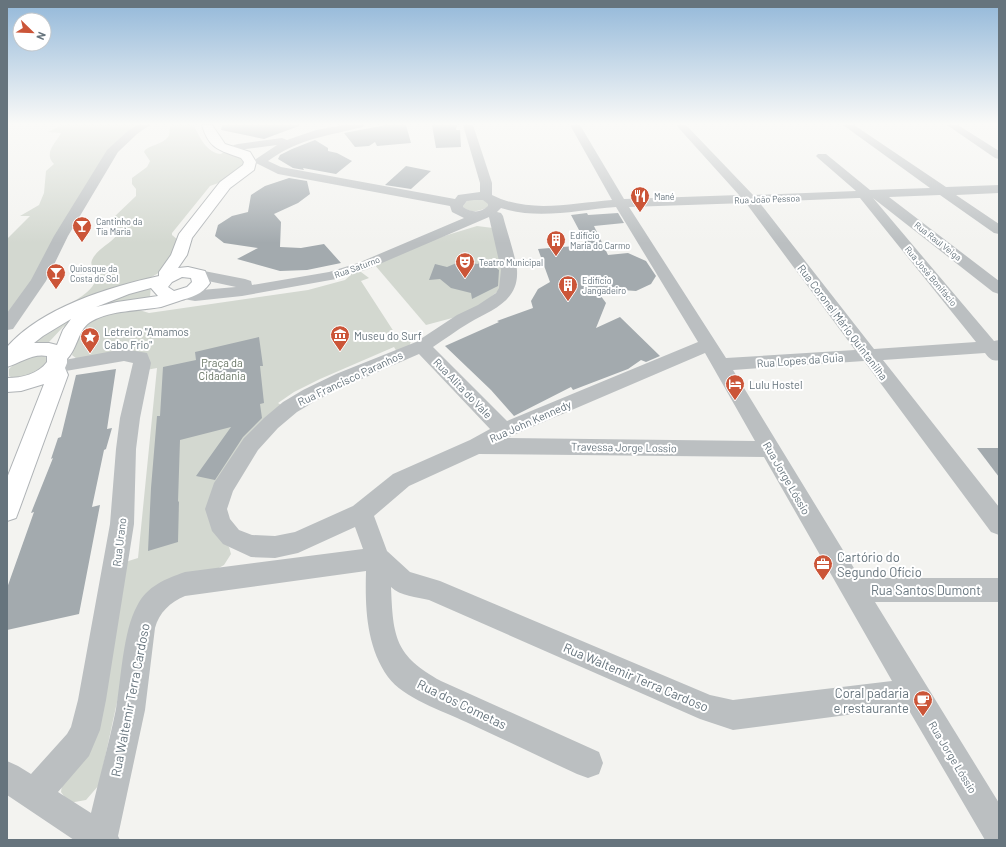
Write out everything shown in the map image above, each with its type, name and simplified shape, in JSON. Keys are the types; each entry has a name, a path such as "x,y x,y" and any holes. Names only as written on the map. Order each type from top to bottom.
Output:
{"main road":[{"path":"178,296 165,294 159,287 179,255 184,237 224,185 249,167 249,165"},
{"path":"7,385 21,385 40,378 67,348 75,326 85,316 98,312 162,301 198,287 201,283 189,255 191,245 197,234 232,189 251,174 258,165"},
{"path":"7,361 15,350 28,337 66,313 97,299 151,282 185,272 197,274"},
{"path":"7,361 23,352 38,349 50,350 55,352 58,375 7,510"}],"street":[{"path":"7,325 38,281 61,236 104,165"},
{"path":"267,165 278,170 457,206 467,214 488,208"},
{"path":"480,165 486,183 488,208"},
{"name":"Rua Jorge Lóssio","path":"598,165 620,204 721,366 999,833"},
{"name":"Rua Coronel Mário Quintanilha","path":"718,165 750,200 867,355 999,525"},
{"path":"833,165 869,194"},
{"path":"907,165 999,230"},
{"path":"251,174 278,170"},
{"name":"Rua João Pessoa","path":"488,208 518,214 535,210 620,204 999,189"},
{"name":"Rua Raul Veiga","path":"869,194 999,289"},
{"name":"Rua José Bonifácio","path":"869,194 996,350"},
{"path":"446,230 456,220 457,206 463,198 468,197 488,208"},
{"name":"Rua Saturno","path":"178,296 202,295 283,285 331,276 363,266 477,218 488,208"},
{"name":"Rua Francisco Paranhos","path":"361,513 298,542 275,547 251,546 231,537 220,524 216,509 222,490 251,444 271,423 290,407 310,395 343,379 422,346 463,319 495,302 502,296 509,281 508,260 488,208"},
{"name":"Rua Saturno","path":"197,274 211,276 224,281 263,287"},
{"name":"Rua John Kennedy","path":"361,513 401,480 477,446 504,431 708,345"},
{"name":"Rua Alita do Vale","path":"422,346 504,431"},
{"name":"Rua Lopes da Guia","path":"721,366 867,355 996,350"},
{"name":"Rua Urano","path":"34,795 78,745 85,730 92,700 122,524 127,442 130,418 142,362 141,357 124,355 56,362"},
{"name":"Travessa Jorge Lossio","path":"477,446 770,449"},
{"name":"Rua Waltemir Terra Cardoso","path":"361,513 378,558 403,582 431,589 710,709 733,715 915,692"},
{"name":"Rua Waltemir Terra Cardoso","path":"102,839 130,710 142,628 146,614 156,600 169,590 185,584 313,568 378,558"},
{"name":"Rua dos Cometas","path":"378,558 379,613 388,648 398,668 414,682 431,691 588,763"},
{"name":"Rua Santos Dumont","path":"853,590 999,590"},
{"path":"7,777 102,839"}],"green space":[{"path":"53,165 105,165 7,325 7,239 30,216 20,216 39,205 44,193 46,171"},
{"path":"148,165 245,165 224,181 210,186 172,233 172,235 178,240 171,258 165,268 148,279 75,306 73,302 90,290 95,281 95,271 91,263 94,256 117,235 117,227 112,219 136,196 136,189 132,184 132,178"},
{"path":"468,200 484,200 489,204 488,207 484,209 472,211 462,207"},
{"path":"477,226 493,228 503,267 503,287 471,313 426,325 374,264 431,240"},
{"name":"Praça da Cidadania","path":"354,272 361,272 369,278 361,281 396,335 406,333 411,341 409,347 397,352 394,347 294,392 278,403 284,407 238,452 219,536 229,547 231,554 224,565 136,615 99,785 86,800 69,803 61,792 63,777 122,563 138,558 157,368 146,370 146,355 130,351 112,352 77,359 72,355 80,326 86,319 136,309 149,313 308,290 345,280"},
{"path":"151,285 150,297 92,311 63,327 49,342 33,348 22,350 84,309"},
{"path":"42,355 49,359 49,362 38,374 13,378 9,376 9,369 20,360"}],"building":[{"path":"287,165 348,165 336,174 303,168 304,170 293,168"},
{"path":"406,166 431,171 411,189 385,185"},
{"path":"289,178 307,181 310,194 298,203 274,214 281,222 280,247 301,248 324,244 341,263 307,270 280,271 237,259 258,248 224,243 215,236 218,225 232,216 248,212 251,195 265,186"},
{"path":"587,213 588,215 618,213 624,223 594,226 608,255 628,253 646,261 656,276 651,284 636,291 595,288 606,303 596,328 620,317 660,356 646,362 641,360 628,369 573,390 571,387 514,416 491,390 445,346 499,322 497,321 533,308 531,301 538,289 550,282 538,249 587,245 571,215"},
{"name":"Teatro Municipal","path":"484,258 499,270 498,286 472,299 471,293 451,288 440,279 429,280 435,264 447,267 459,262 478,264"},
{"path":"259,337 263,366 260,366 264,403 260,404 262,418 243,437 215,480 196,476 231,427 180,440 178,542 148,551 151,488 157,416 160,416 163,367 196,360 195,352"},
{"path":"116,369 107,429 112,428 106,449 104,450 92,507 100,505 79,614 7,630 7,588 34,512 31,513 53,458 51,459 58,438 61,437 76,375"},
{"path":"977,448 999,448 999,477"}],"place":[{"name":"Mané","path":"640,213"},
{"name":"Cantinho da Tia Maria","path":"82,243"},
{"name":"Edifício Maria do Carmo","path":"556,257"},
{"name":"Teatro Municipal","path":"465,279"},
{"name":"Quiosque da Costa do Sol","path":"56,290"},
{"name":"Edifício Jangadeiro","path":"568,302"},
{"name":"Museu do Surf","path":"340,352"},
{"name":"Letreiro \"Amamos Cabo Frio\"","path":"90,354"},
{"name":"Lulu Hostel","path":"735,401"},
{"name":"Cartório do Segundo Ofício","path":"823,581"},
{"name":"Coral padaria e restaurante","path":"923,717"}]}
